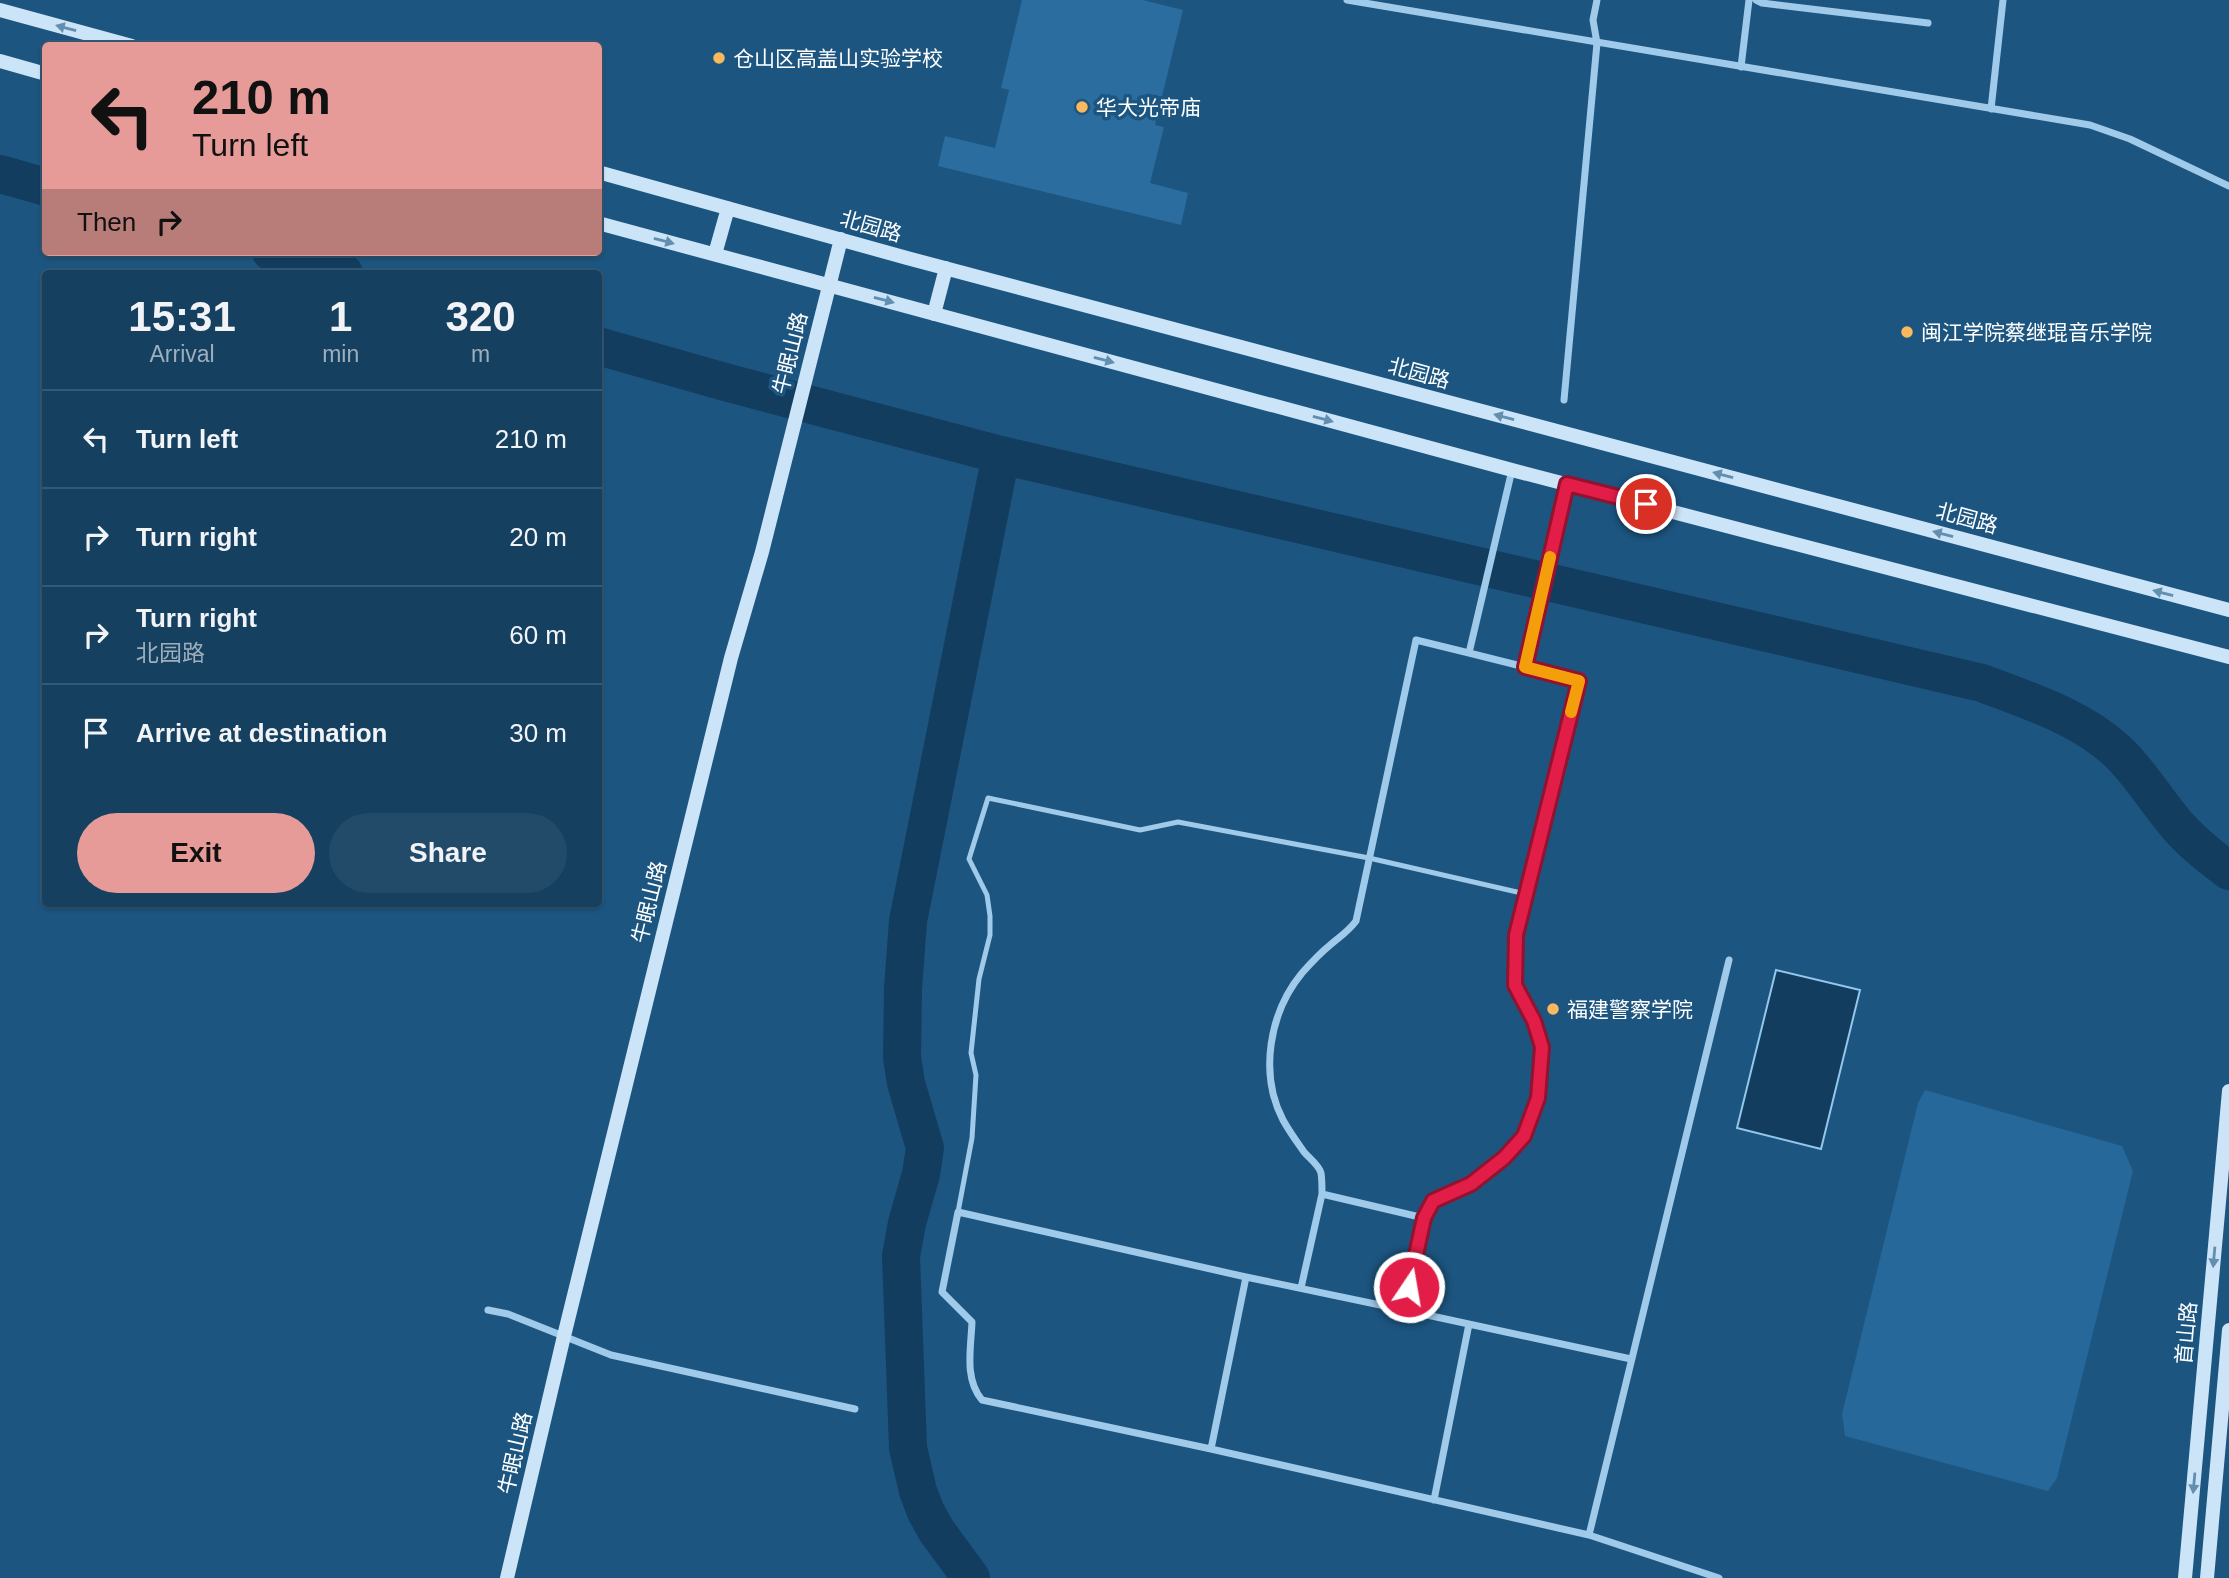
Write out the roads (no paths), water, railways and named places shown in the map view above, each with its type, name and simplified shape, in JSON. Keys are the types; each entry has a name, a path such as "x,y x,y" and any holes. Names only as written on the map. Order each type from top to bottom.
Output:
{"main road":[{"path":"0,10 117,42"},
{"path":"0,61 42,73"},
{"name":"北园路","path":"602,173 946,268 2229,610"},
{"path":"715,254 728,208"},
{"path":"602,224 1512,470 2229,657"},
{"name":"牛眠山路","path":"507,1578 727,672 762,552 841,239"},
{"path":"934,314 946,268"},
{"name":"首山路","path":"2185,1578 2229,1091"},
{"name":"首山路","path":"2207,1578 2229,1331"}],"street":[{"path":"1347,0 2101,128 2229,186"},
{"path":"1564,400 1597,43 1593,20 1597,0"},
{"path":"1741,67 1749,0"},
{"path":"1756,0 1762,3 1928,23"},
{"path":"1991,108 2003,0"},
{"path":"1469,653 1512,470"},
{"path":"1525,667 1567,484"},
{"path":"1301,1288 1322,1194 1321,1170 1284,1123 1276,1105 1269,1050 1279,1017 1301,975 1329,946 1348,932 1356,921 1416,640 1579,681 1516,935 1515,985 1534,1021 1542,1047 1538,1098 1524,1136 1516,1147 1471,1184 1433,1201 1424,1218 1404,1310"},
{"path":"1589,1535 1728,960"},
{"path":"1322,1194 1424,1218"},
{"path":"1631,1359 958,1212 942,1292 972,1322 971,1379 974,1390 982,1400 1589,1535 1719,1578"},
{"path":"1211,1449 1246,1277"},
{"path":"488,1310 508,1314 611,1355 855,1409"},
{"path":"1434,1500 1469,1324"}],"lane":[{"path":"958,1212 972,1138 976,1076 971,1053 979,979 989,935 990,916 987,895 969,859 988,798 1140,830 1178,822 1369,858 1526,894"}],"waterway":[{"path":"0,174 42,186"},
{"path":"285,256 334,270"},
{"path":"602,347 1001,455 1982,683 2052,710 2101,738 2133,768 2183,832 2229,871"},
{"path":"971,1578 926,1512 908,1448 901,1256 925,1148 906,1083 902,1057 903,989 908,921 1001,455"}],"place":[{"name":"仓山区高盖山实验学校","path":"719,58"},
{"name":"华大光帝庙","path":"1082,107"},
{"name":"闽江学院蔡继琨音乐学院","path":"1907,332"},
{"name":"福建警察学院","path":"1553,1009"}]}
